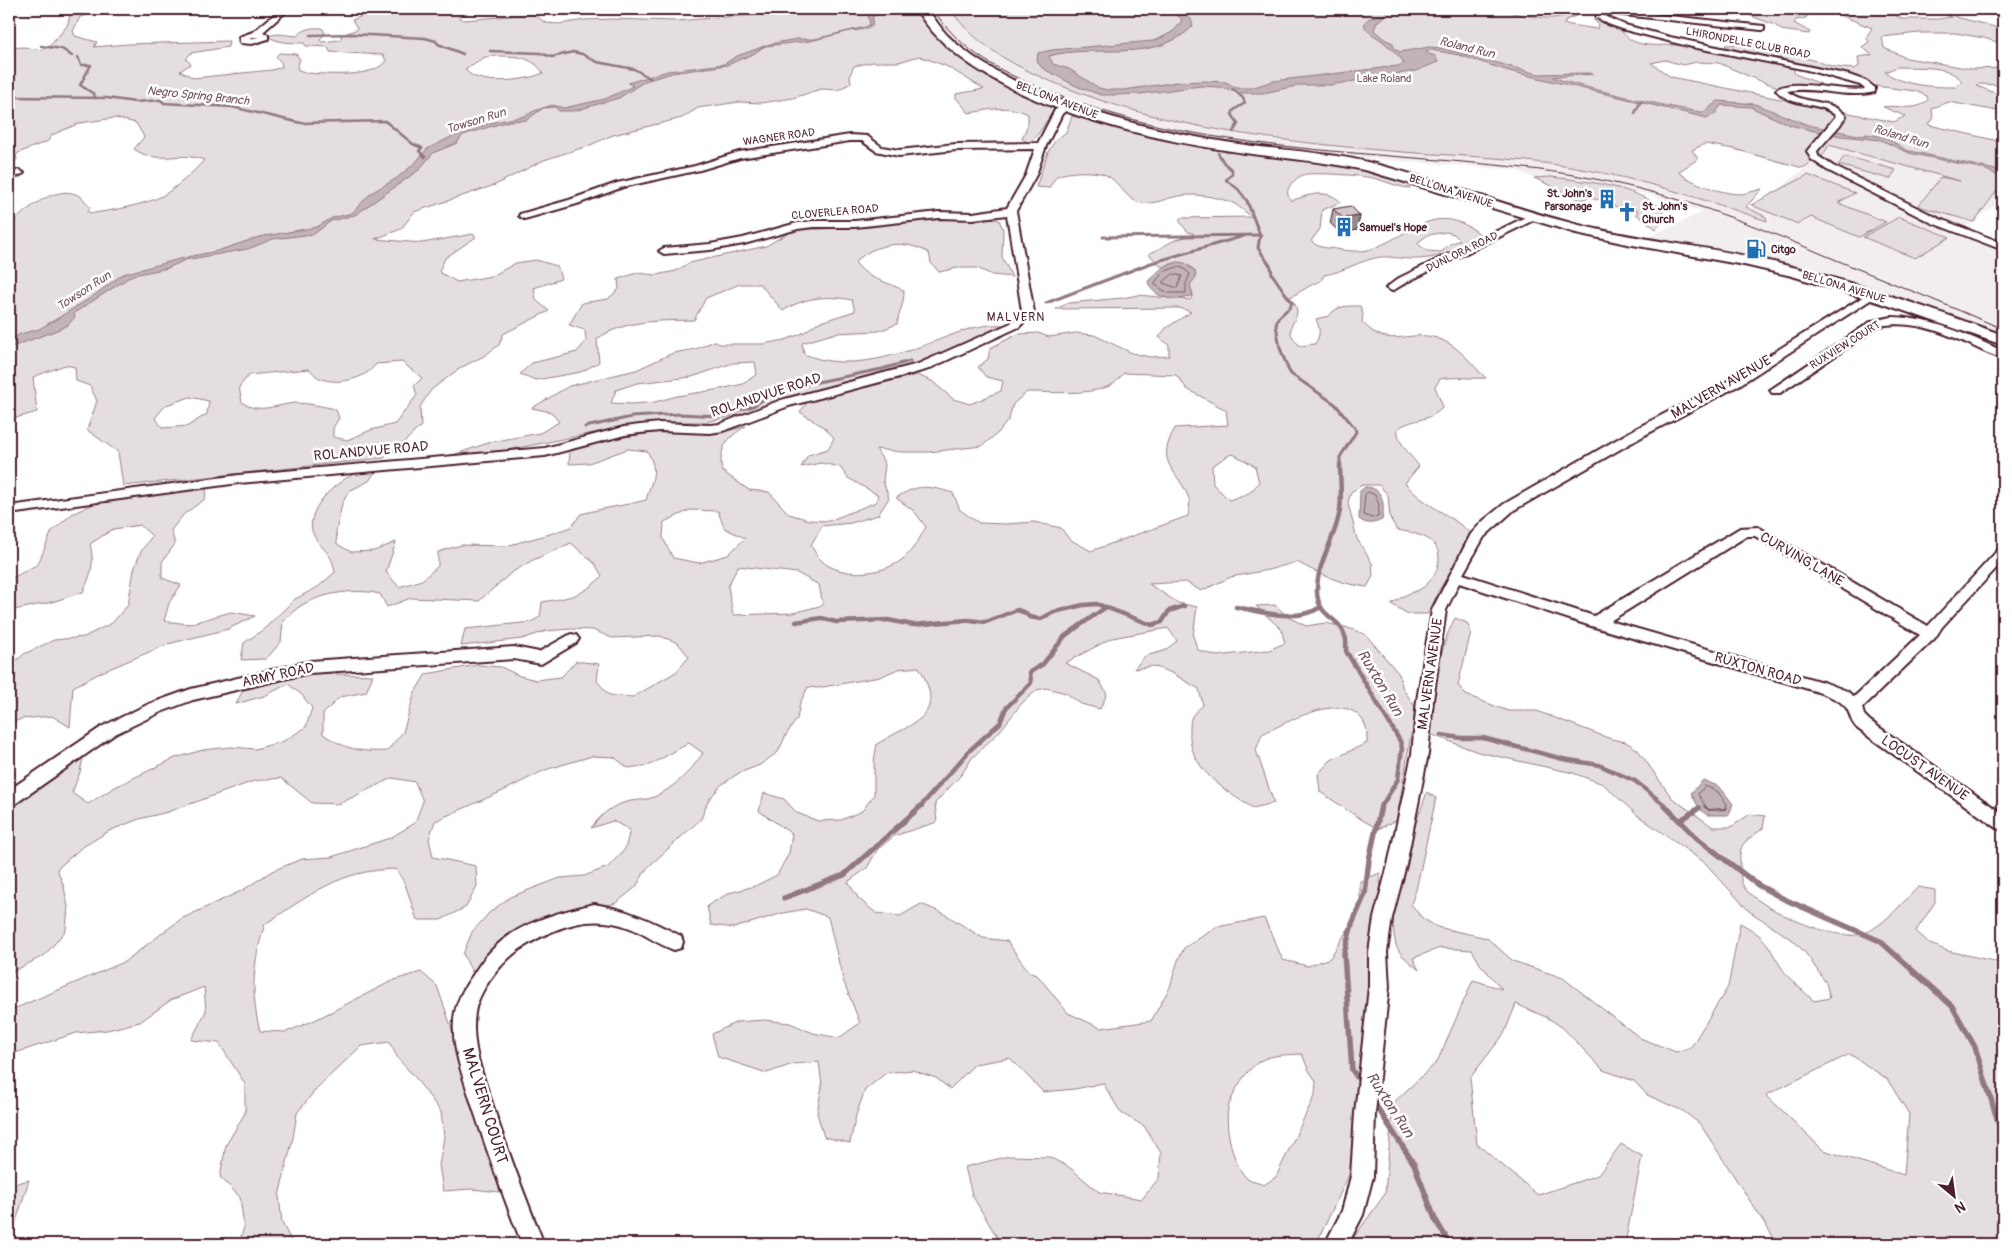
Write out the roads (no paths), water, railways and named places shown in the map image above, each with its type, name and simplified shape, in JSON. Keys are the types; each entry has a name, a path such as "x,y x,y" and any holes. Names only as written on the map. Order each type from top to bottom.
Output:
{"main road":[{"name":"BELLONA AVENUE","path":"921,9 945,39 974,62 1012,83 1067,106 1130,125 1191,140 1340,160 1532,217 1608,236 1766,265 1822,279 2003,340"}],"street":[{"path":"256,34 284,9"},
{"name":"LHIRONDELLE CLUB ROAD","path":"1761,28 1617,10 1601,14 1600,17 1616,24 1657,36 1705,48 1779,60 1842,76 1870,87 1872,90 1867,91 1798,88 1780,90 1783,94 1792,98 1835,110 1841,116 1812,151 1818,161 1936,221 2003,247"},
{"path":"1011,211 1031,175 1041,146 1058,112 1067,106"},
{"name":"WAGNER ROAD","path":"524,216 573,202 620,185 697,168 739,155 850,138 864,138 879,149 905,153 956,147 1006,148 1041,146"},
{"path":"9,178 19,173"},
{"name":"CLOVERLEA ROAD","path":"664,251 710,247 744,241 797,226 813,224 855,224 939,216 973,216 1011,211"},
{"name":"ROLANDVUE ROAD","path":"9,510 238,479 545,452 624,431 640,429 660,427 710,429 723,427 793,400 922,367 1016,325 1028,312 1011,211"},
{"name":"DUNLORA ROAD","path":"1392,288 1402,280 1532,217"},
{"name":"MALVERN AVENUE","path":"1336,1244 1352,1215 1362,1176 1365,1113 1379,987 1378,952 1420,754 1425,700 1439,610 1454,576 1478,534 1509,507 1640,432 1732,384 1871,295"},
{"name":"RUXVIEW COURT","path":"1776,390 1876,323 1887,320 1899,319 1923,323 2003,355"},
{"name":"CURVING LANE","path":"1596,622 1745,531 1758,532 1930,634"},
{"path":"1854,706 1930,634 1937,623 2002,557"},
{"name":"RUXTON ROAD","path":"1454,576 1596,622 1825,689 1840,695 1854,706"},
{"name":"ARMY ROAD","path":"9,799 109,730 155,708 191,695 310,667 514,653 541,658 571,638"},
{"name":"LOCUST AVENUE","path":"1854,706 1857,718 1864,725 2003,823"},
{"name":"MALVERN COURT","path":"533,1244 501,1163 470,1068 464,1035 465,1012 471,994 494,959 510,945 536,929 563,919 594,912 615,915 638,923 674,942"}],"water":[{"path":"900,9 954,9 916,12 917,14 902,10 885,12 873,16 872,26 868,29 850,31 810,41 765,46 753,54 727,65 672,73 645,81 619,98 574,111 559,111 555,107 543,108 552,105 564,108 605,99 633,86 628,83 668,71 724,64 737,56 770,44 796,39 815,39 865,27 870,25 868,14"},
{"path":"1168,9 1180,9 1191,19 1193,26 1178,38 1161,45 1124,51 1086,51 1049,56 1053,64 1069,69 1099,88 1108,90 1124,90 1177,82 1204,81 1226,82 1237,88 1251,88 1273,81 1398,66 1404,63 1390,48 1365,27 1366,21 1370,18 1386,15 1377,22 1374,30 1384,39 1393,43 1394,48 1400,52 1429,47 1442,48 1538,74 1593,74 1553,77 1602,91 1694,111 1703,112 1718,101 1755,104 1808,125 1863,136 1865,134 1886,137 1906,150 2000,171 2003,173 2003,178 1984,169 1909,153 1881,140 1841,136 1790,125 1750,107 1721,105 1715,114 1707,118 1509,71 1459,55 1431,50 1426,52 1435,56 1438,62 1416,71 1330,85 1300,85 1264,93 1239,93 1219,87 1201,86 1140,94 1101,95 1076,86 1042,68 1037,61 1038,53 1052,50 1153,41 1174,30 1182,19"},
{"name":"Towson Run","path":"543,108 527,120 509,121 463,135 457,143 433,153 419,170 355,215 331,221 314,234 273,239 248,249 185,260 168,268 133,275 74,313 75,317 68,325 9,348 9,341 20,334 39,329 58,318 92,297 123,274 217,251 259,237 317,227 332,218 352,213 371,193 397,178 415,163 427,149 459,133 490,123 525,116"},
{"path":"1178,262 1185,263 1195,271 1196,277 1190,285 1193,295 1173,299 1154,292 1148,281 1163,267"},
{"path":"1365,487 1380,493 1383,503 1382,520 1370,523 1359,519 1360,491"},
{"path":"1703,780 1720,787 1733,804 1729,815 1707,815 1699,808 1691,793"}],"waterway":[{"path":"310,35 352,34 425,38 436,41 438,44 463,54"},
{"path":"41,46 62,49 72,56"},
{"path":"490,51 540,53 552,57 573,52 582,54 597,62 634,69 650,78"},
{"path":"78,57 81,65 91,65 80,85 94,94 95,98"},
{"name":"Ruxton Run","path":"1233,89 1243,98 1245,103 1234,110 1232,114 1238,124 1233,132"},
{"name":"Negro Spring Branch","path":"9,97 95,98"},
{"name":"Negro Spring Branch","path":"95,98 135,102 161,100 164,103 232,107 301,123 385,121 413,144 422,148 419,151 425,157"},
{"path":"1635,113 1641,101"},
{"name":"Ruxton Run","path":"1218,153 1224,163 1232,170 1232,174 1226,180 1238,189 1248,202"},
{"name":"Ruxton Run","path":"1247,201 1260,235"},
{"path":"1103,237 1260,235"},
{"name":"Ruxton Run","path":"1260,235 1258,248 1271,267 1272,274 1292,303 1278,318 1276,325 1280,348 1288,369 1291,374 1335,404 1355,428 1356,432 1340,457 1340,464"},
{"path":"1046,303 1151,263 1244,236"},
{"path":"585,427 632,417 680,414 719,416 753,406 778,390 882,369 910,361"},
{"name":"Ruxton Run","path":"1321,607 1318,601 1318,582 1340,510 1340,464"},
{"path":"796,622 821,618 836,622 888,620 913,625 968,620 986,622 1017,610 1026,613 1029,617 1041,619 1054,612 1083,605 1097,604 1106,607"},
{"path":"1106,607 1152,625 1162,622 1169,611 1184,606"},
{"path":"920,807 970,750 1000,723 1006,708 1031,683 1030,672 1043,664 1065,636 1106,607"},
{"path":"1236,607 1279,615 1301,614 1321,607"},
{"name":"Ruxton Run","path":"1321,607 1342,629 1346,639 1346,651 1400,741 1402,748 1398,779 1381,807"},
{"path":"1441,735 1461,738 1483,738 1563,759 1599,765 1635,781 1667,807"},
{"name":"Ruxton Run","path":"1362,1084 1352,1070 1344,953 1352,924 1365,894 1369,860 1381,806"},
{"path":"1665,806 1697,838 1758,885 1784,899 1880,941 1952,1006 1975,1047 2003,1138"},
{"path":"784,898 844,875 920,807"},
{"path":"1681,820 1699,808"},
{"name":"Ruxton Run","path":"1373,1101 1414,1164 1435,1219 1450,1244"}],"tram line":[{"path":"933,9 957,38 1001,70 1052,93 1109,113 1166,128 1225,138 1284,146 1537,170 1580,176 1661,194 1758,228 2003,329"}],"place":[{"name":"St. John's Parsonage","path":"1607,199"},
{"name":"St. John's Church","path":"1627,212"},
{"name":"Samuel's Hope","path":"1344,227"},
{"name":"Citgo","path":"1756,249"}],"district":[{"name":"MALVERN","path":"1016,317"}],"water label":[{"name":"Roland Run","path":"1467,48"},
{"name":"Roland Run","path":"1901,137"}],"park label":[{"name":"Lake Roland","path":"1384,78"}]}
